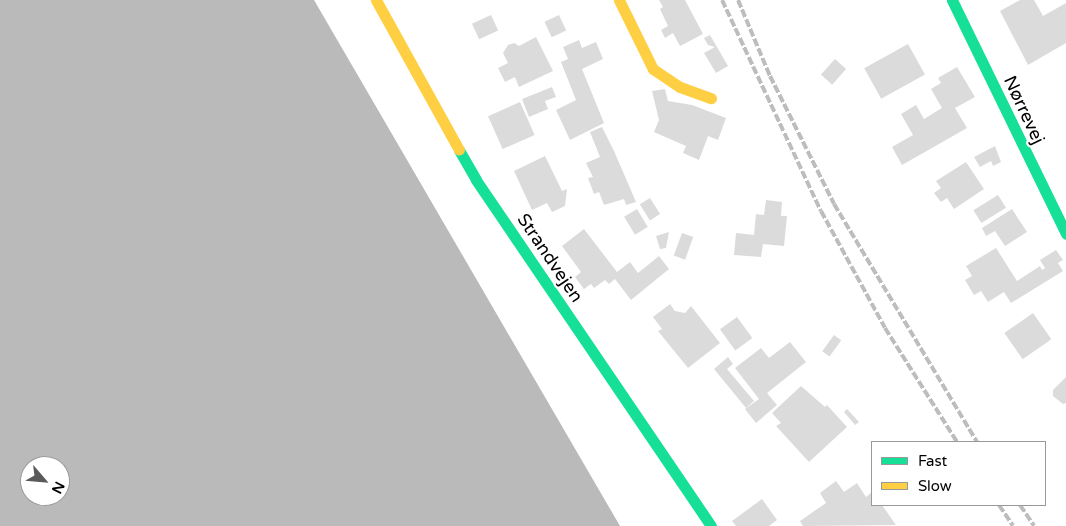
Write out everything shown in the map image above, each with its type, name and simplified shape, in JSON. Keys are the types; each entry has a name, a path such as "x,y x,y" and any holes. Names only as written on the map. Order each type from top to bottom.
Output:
{"main road":[{"name":"Strandvejen","path":"376,0 476,180 711,526"},
{"path":"619,0 653,69 680,87 712,98"},
{"name":"Nørrevej","path":"952,0 1066,234"}],"shaded area":[{"path":"0,0 314,0 620,526 0,526"}],"building":[{"path":"659,0 685,0 703,34 680,46 673,33 665,38 661,30 668,26 660,9 663,7"},
{"path":"1020,0 1034,0 1043,16 1066,3 1066,43 1028,65 1000,11"},
{"path":"491,15 498,30 479,39 472,24"},
{"path":"559,15 566,30 552,37 544,22"},
{"path":"710,35 728,66 716,73 704,53 715,47 708,45 704,38"},
{"path":"536,37 553,71 519,87 515,77 505,82 498,68 508,63 503,53 508,45 514,43 519,46"},
{"path":"579,40 582,48 596,42 603,59 582,69 604,123 570,140 556,110 576,100 561,62 568,59 563,47"},
{"path":"908,44 925,75 881,99 864,68"},
{"path":"835,59 846,69 832,85 821,75"},
{"path":"957,67 975,97 955,108 967,128 902,165 892,147 913,135 901,114 916,105 924,119 942,108 931,89 941,83 938,78"},
{"path":"552,87 556,97 545,101 548,109 529,117 522,99"},
{"path":"665,89 668,101 692,105 726,118 718,140 708,136 699,160 683,153 686,146 654,132 659,120 652,91"},
{"path":"520,102 535,135 503,149 488,116"},
{"path":"602,127 636,202 626,205 624,199 604,205 599,192 594,194 588,178 593,177 586,163 600,157 590,132"},
{"path":"995,146 1001,162 993,166 991,161 980,167 974,157"},
{"path":"545,156 562,191 567,189 565,206 552,212 547,203 532,210 514,171"},
{"path":"966,162 984,189 954,209 947,198 941,202 934,193 941,188 936,181"},
{"path":"998,195 1006,208 981,223 973,210"},
{"path":"650,198 660,214 650,220 640,204"},
{"path":"766,200 782,202 781,216 787,216 784,246 763,244 761,257 734,255 736,233 754,235 756,214 764,215"},
{"path":"637,209 648,227 635,235 624,217"},
{"path":"1012,209 1027,232 1005,246 995,231 986,236 982,228"},
{"path":"584,229 617,272 630,262 638,273 659,256 669,269 631,300 615,279 609,284 605,280 594,288 591,284 584,289 575,277 581,272 562,246"},
{"path":"669,232 666,248 660,249 656,236"},
{"path":"682,233 693,237 685,260 674,256"},
{"path":"996,248 1017,281 1040,266 1042,270 1045,268 1040,260 1056,250 1063,260 1058,263 1063,271 1011,303 1004,292 988,302 981,291 974,295 965,280 972,276 966,266"},
{"path":"670,304 675,311 685,313 691,306 720,343 688,368 658,331 662,329 653,317"},
{"path":"1033,313 1051,339 1023,359 1004,333"},
{"path":"737,317 752,338 735,350 720,329"},
{"path":"834,335 841,340 830,356 822,351"},
{"path":"790,342 806,362 767,393 777,405 756,423 745,409 759,399 735,368 761,348 769,358"},
{"path":"728,357 733,364 727,369 754,401 746,408 714,369"},
{"path":"1066,377 1066,403 1063,404 1053,396 1053,390"},
{"path":"801,386 825,407 827,405 847,427 809,462 776,426 781,423 772,413"},
{"path":"847,409 859,422 855,425 844,412"},
{"path":"836,481 844,492 857,483 866,497 871,493 871,506 883,506 896,525 803,526 800,521 826,503 820,493"},
{"path":"762,499 777,520 769,526 736,526 732,521"}],"railway":[{"path":"722,0 821,211 885,328 956,441"},
{"path":"738,0 770,76 834,204 976,441"},
{"path":"1000,506 1013,526"},
{"path":"1021,506 1034,526"}],"traffic: fast":[{"path":"952,0 1066,234"},
{"path":"459,150 476,180 711,526"}],"traffic: slow":[{"path":"376,0 459,150"},
{"path":"619,0 653,69 680,87 711,98"}]}
